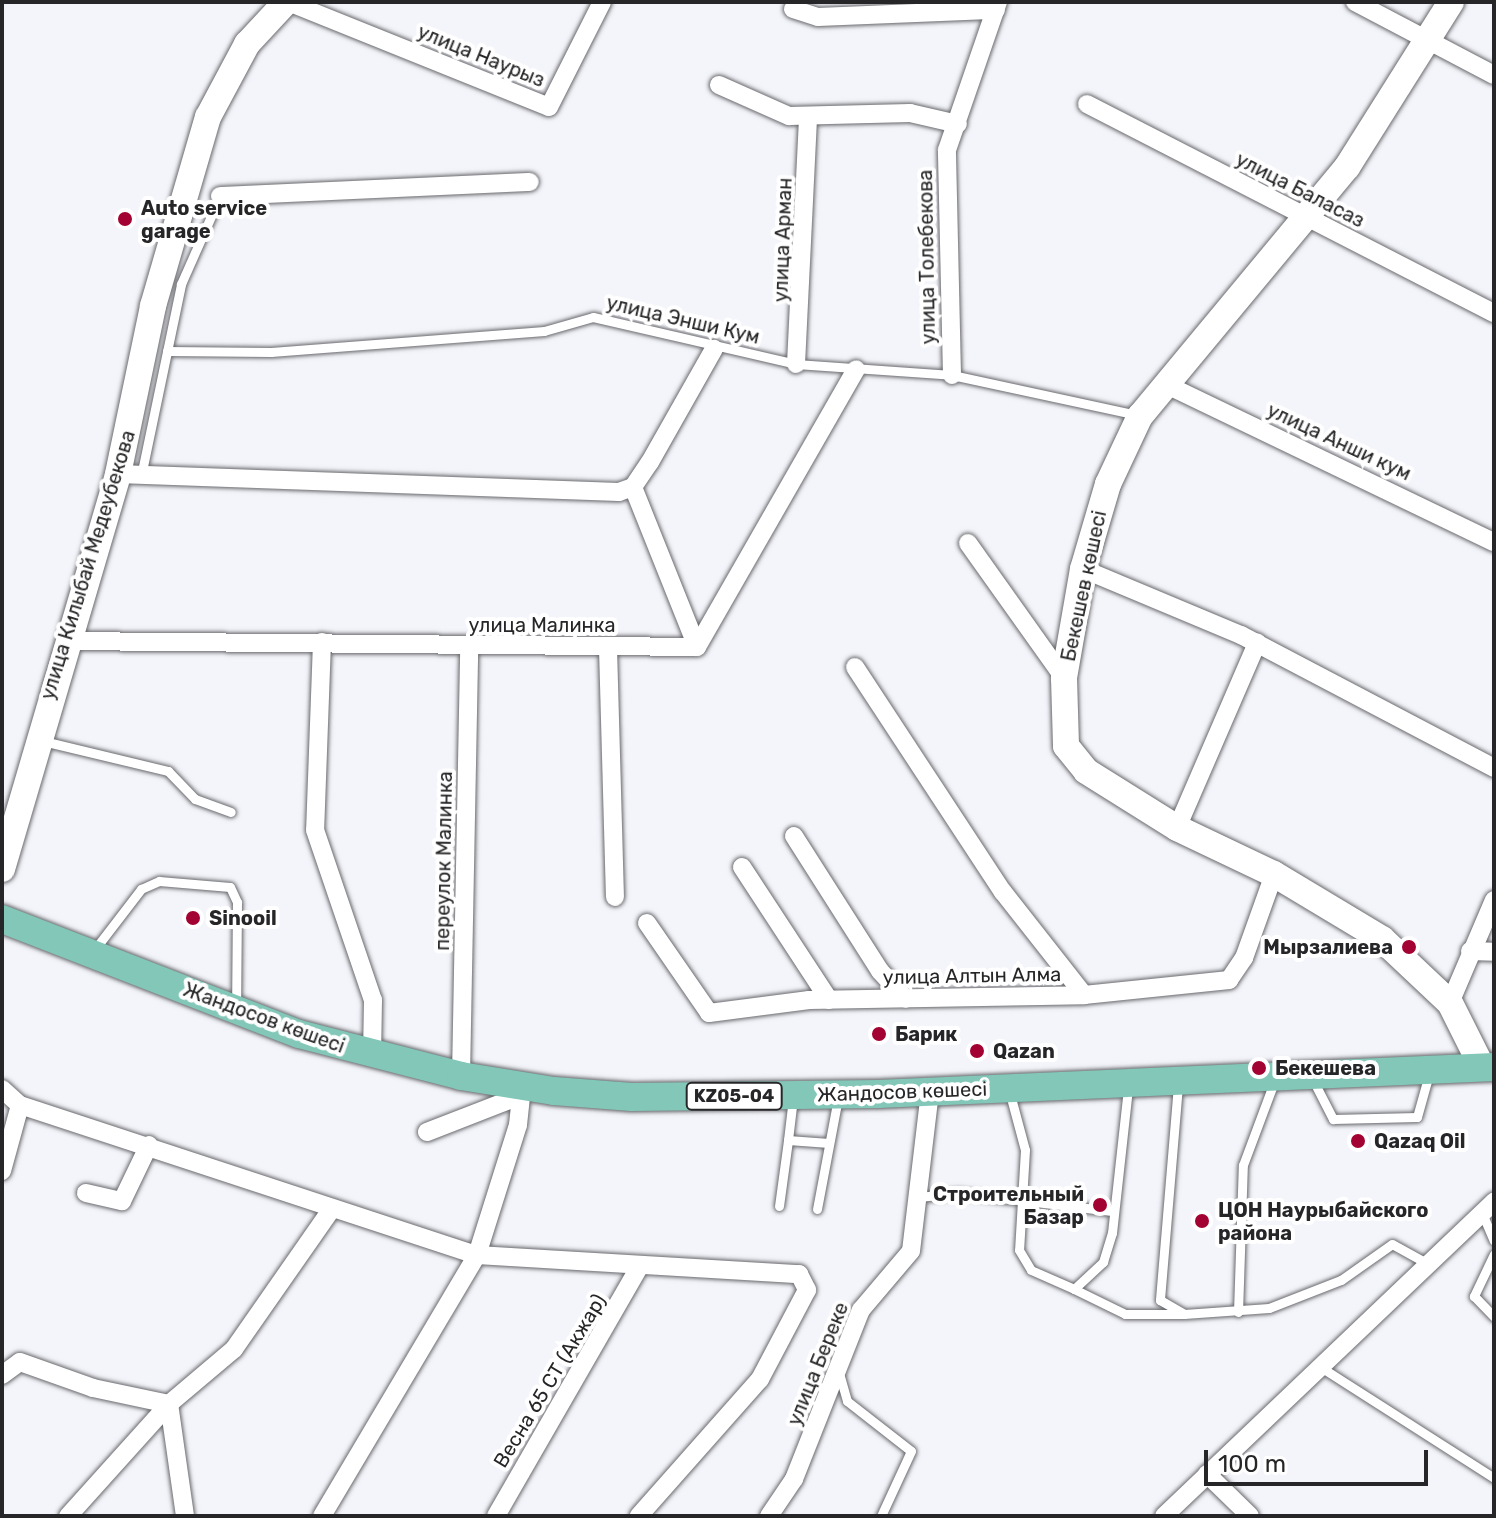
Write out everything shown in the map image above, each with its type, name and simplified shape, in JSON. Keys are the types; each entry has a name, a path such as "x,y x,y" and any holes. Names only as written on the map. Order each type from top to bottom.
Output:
{"main road":[{"name":"улица Килыбай Медеубекова","path":"2,869 6,830 66,641 129,476 153,306 208,117 247,44 287,2"},
{"name":"Бекешев көшесі","path":"1451,2 1428,41 1306,219 1140,416 1108,484 1083,569 1064,678 1066,746 1086,771 1177,828 1274,874 1382,939 1450,1003 1488,1067"},
{"name":"Жандосов көшесі","path":"2,919 236,1010 372,1056 521,1091 632,1097 839,1094 1311,1077 1488,1067"}],"street":[{"name":"улица Наурыз","path":"287,2 549,107 602,2"},
{"path":"1355,2 1494,75"},
{"path":"793,9 818,17 997,6"},
{"name":"улица Толебекова","path":"952,375 947,150 997,6"},
{"path":"719,85 808,118 910,113 958,124"},
{"name":"улица Баласаз","path":"1087,104 1494,313"},
{"name":"улица Арман","path":"796,364 808,118"},
{"path":"220,196 530,182"},
{"path":"633,487 714,349"},
{"path":"697,647 856,369"},
{"name":"улица Анши кум","path":"1165,384 1494,542"},
{"path":"129,476 633,487"},
{"path":"633,487 697,647"},
{"path":"968,543 1064,678"},
{"path":"1083,569 1145,589 1257,643 1494,768"},
{"name":"улица Малинка","path":"66,641 697,647"},
{"path":"322,642 315,830 373,1000 372,1056"},
{"path":"1177,828 1257,643"},
{"name":"переулок Малинка","path":"461,1076 469,647"},
{"path":"608,648 615,897"},
{"path":"855,667 1003,892 1084,995"},
{"path":"794,836 880,971 906,999"},
{"path":"742,867 829,1000"},
{"name":"улица Алтын Алма","path":"647,923 709,1013 829,1000 1084,995 1229,980 1244,958 1274,874"},
{"path":"1450,1003 1494,900"},
{"path":"1470,951 1494,952"},
{"path":"2,1089 20,1105 149,1145 331,1210 477,1255 639,1267 792,1271 807,1290 737,1411 639,1516"},
{"path":"322,1516 477,1255 518,1125 521,1091 427,1132"},
{"name":"улица Береке","path":"769,1516 794,1479 861,1310 911,1251 930,1091"},
{"path":"2,1171 20,1105"},
{"path":"86,1193 122,1201 149,1145"},
{"path":"1164,1516 1488,1207"},
{"path":"68,1516 169,1404 234,1349 331,1210"},
{"name":"Весна 65 СТ (Акжар)","path":"496,1516 639,1267"},
{"path":"2,1375 20,1362 169,1404"},
{"path":"169,1404 185,1516"},
{"path":"1207,1474 1250,1516"}],"lane":[{"path":"129,476 167,351 181,284 220,196"},
{"name":"улица Энши Кум","path":"167,351 271,352 544,331 593,317 714,349 796,364 952,375 1140,416"},
{"path":"36,739 168,771 195,799 231,812"},
{"path":"92,954 141,889 159,881 230,887 237,902 236,1010"},
{"path":"1311,1077 1333,1119 1417,1117 1430,1071"},
{"path":"1238,1312 1243,1165 1276,1078"},
{"path":"1178,1082 1158,1283 1160,1300 1184,1314"},
{"path":"1074,1289 1103,1262 1129,1084"},
{"path":"1009,1088 1025,1150 1019,1250 1031,1270 1125,1314 1238,1312 1318,1291 1392,1244 1430,1265"},
{"path":"817,1209 839,1094"},
{"path":"779,1206 793,1095"},
{"path":"788,1140 829,1143"},
{"path":"918,1197 959,1193 1023,1206 1112,1211"},
{"path":"1488,1207 1494,1241"},
{"path":"1494,1254 1474,1296 1494,1317"},
{"path":"837,1366 847,1401 911,1451 881,1516"},
{"path":"1322,1368 1494,1478"}],"place":[{"name":"Auto service garage","path":"125,219"},
{"name":"Sinooil","path":"193,918"},
{"name":"Мырзалиева","path":"1409,947"},
{"name":"Барик","path":"879,1034"},
{"name":"Qazan","path":"977,1051"},
{"name":"Бекешева","path":"1259,1068"},
{"name":"Qazaq Oil","path":"1358,1141"},
{"name":"Строительный Базар","path":"1100,1205"},
{"name":"ЦОН Наурыбайского района","path":"1202,1221"}]}
